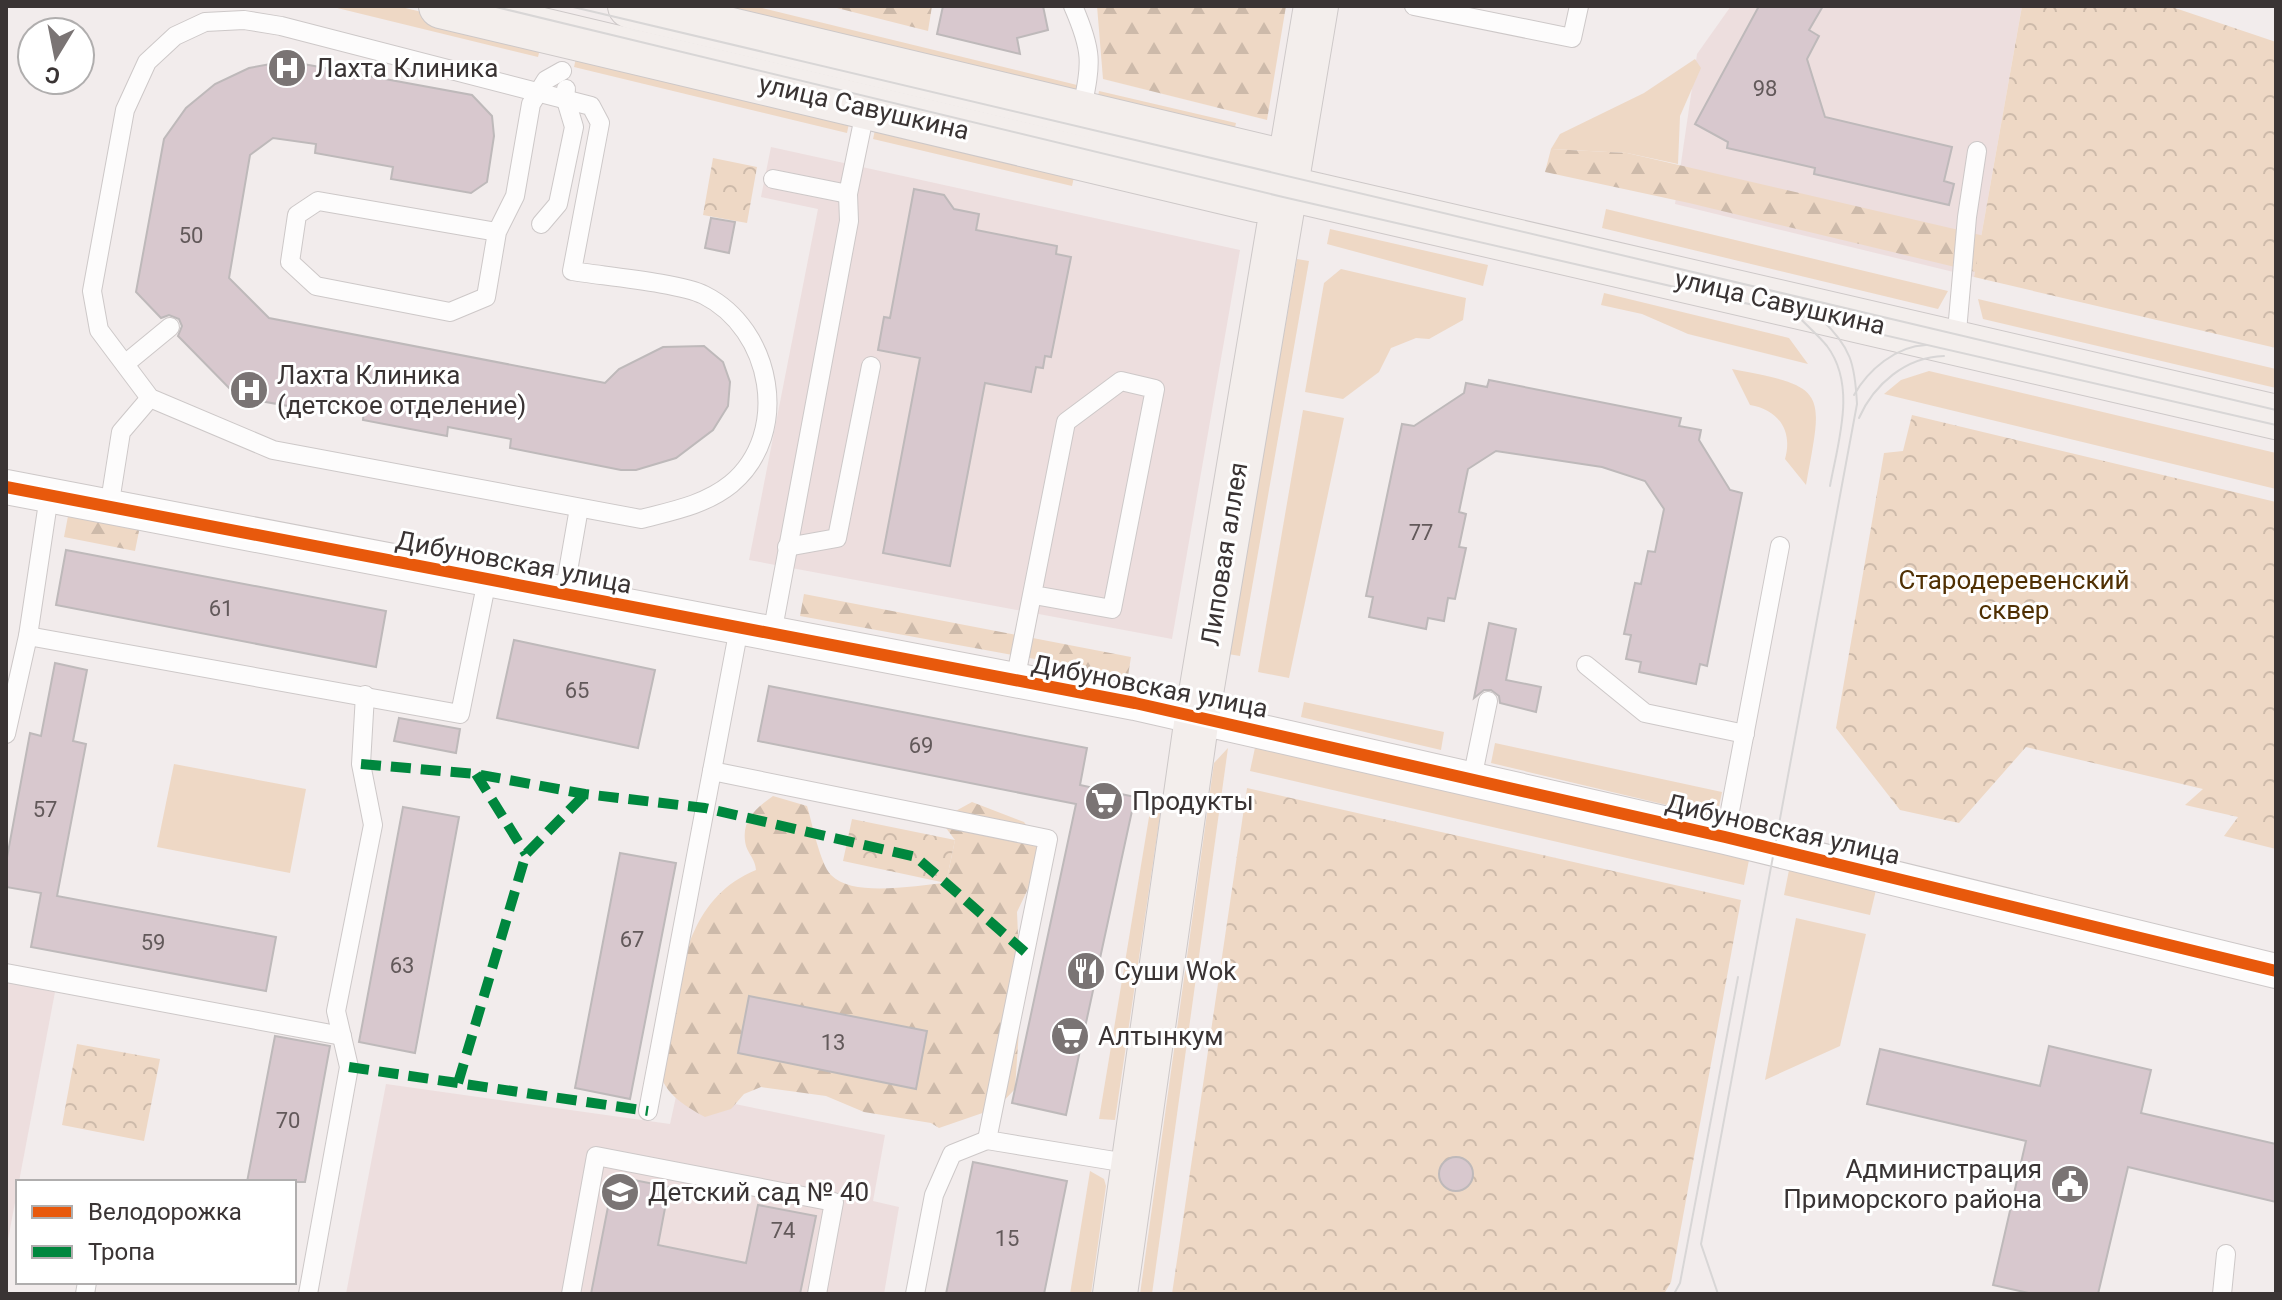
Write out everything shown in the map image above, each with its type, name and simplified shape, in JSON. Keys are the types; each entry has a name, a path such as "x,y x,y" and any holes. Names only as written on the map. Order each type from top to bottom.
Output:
{"main road":[{"name":"улица Савушкина","path":"441,6 566,54 866,107 1258,200 1285,188 2276,417"},
{"name":"Липовая аллея","path":"1115,1294 1197,717 1316,6"},
{"name":"улица Савушкина","path":"634,7 1268,158 1285,188"}],"street":[{"name":"Дибуновская улица","path":"6,487 1197,717 1725,837 2276,971"}],"lane":[{"path":"1073,6 1089,42 1089,76 1081,114"},
{"path":"1414,6 1572,38 1579,6"},
{"path":"208,14 281,26 540,90 591,106 600,123 572,271 702,293 735,316 759,353 767,388 766,422 755,457 730,484 697,504 641,519 273,450 150,398 99,330 92,291 125,110 147,62 175,36 208,14"},
{"path":"497,232 318,201 297,215 290,262 316,286 450,312 486,297 497,232 515,196 531,104 566,54"},
{"path":"541,224 558,204 574,127 565,97 566,54"},
{"path":"648,1111 712,771 756,631 787,547 849,221 848,194 866,107"},
{"path":"1956,343 1967,217 1977,151"},
{"path":"773,179 848,194"},
{"path":"125,364 170,327"},
{"path":"787,547 837,538 871,366"},
{"path":"1015,681 1066,422 1121,381 1155,389 1112,609 1034,595"},
{"path":"109,508 121,432 150,398"},
{"path":"6,734 28,636 49,496"},
{"path":"564,594 579,508"},
{"path":"1725,837 1780,546"},
{"path":"28,636 460,714 487,580"},
{"path":"1586,665 1645,713 1745,734"},
{"path":"308,1294 349,1067 336,1011 373,825 361,764 365,695"},
{"path":"1472,779 1488,701"},
{"path":"712,771 1048,839 987,1140"},
{"path":"6,973 342,1036"},
{"path":"915,1294 934,1195 952,1154 987,1140 1133,1164"},
{"path":"571,1294 596,1156 834,1202 817,1294"},
{"path":"2222,1294 2226,1254"}],"shaded area":[{"path":"1731,6 2022,6 1974,277 1675,204 1697,54"},
{"path":"771,147 1240,250 1172,639 749,560 818,209 761,197"},
{"path":"6,982 55,992 19,1180 16,1180 16,1197 6,1250"},
{"name":"Детский сад № 40","path":"386,1084 670,1124 677,1092 885,1135 873,1201 899,1207 884,1294 346,1294"}],"green space":[{"path":"329,6 397,6 542,41 538,57"},
{"path":"678,6 754,6 1077,85 1073,102"},
{"path":"829,6 932,6 928,31"},
{"path":"1097,6 1286,6 1267,120 1103,79"},
{"path":"2022,6 2169,6 2276,42 2276,348 1974,277"},
{"path":"578,49 851,114 847,133 574,67"},
{"path":"1695,59 1701,68 1680,116 1678,164 1627,153 1551,149 1560,134 1644,93"},
{"path":"1099,91 1236,123 1232,140 1096,107"},
{"path":"877,121 1076,168 1072,186 873,139"},
{"path":"1551,149 1627,153 1989,237 1984,274 1545,172"},
{"path":"713,158 757,167 747,223 703,215"},
{"path":"1606,209 1948,291 1938,309 1602,228"},
{"path":"1330,229 1488,265 1483,286 1327,244"},
{"path":"1297,259 1309,261 1240,656 1228,654"},
{"path":"1341,269 1466,298 1463,320 1429,339 1416,338 1391,348 1379,372 1343,399 1305,392 1324,283"},
{"path":"1604,293 1789,338 1808,364 1688,334 1642,314 1601,305"},
{"path":"1978,299 2276,369 2276,388 1983,319"},
{"path":"1732,369 1787,382 1803,389 1812,398 1816,412 1815,430 1806,485 1785,459 1787,439 1781,423 1769,412 1750,405"},
{"path":"1929,371 2276,453 2276,489 1884,394 1901,380"},
{"path":"1303,410 1344,418 1289,678 1258,672"},
{"name":"Стародеревенский сквер","path":"1912,415 2276,502 2276,849 2224,836 2238,817 2185,805 2203,789 2026,747 1959,823 1900,810 1836,728 1884,453 1903,451"},
{"path":"69,511 140,526 135,551 64,537"},
{"path":"804,594 1131,657 1128,676 800,616"},
{"path":"1304,702 1444,732 1441,750 1301,717"},
{"path":"1256,743 1749,860 1744,885 1250,771"},
{"path":"1495,743 1722,792 1717,817 1491,763"},
{"path":"1228,748 1152,1294 1140,1294 1214,763"},
{"path":"174,764 306,789 290,873 157,847"},
{"path":"1247,788 1741,900 1671,1282 1664,1294 1172,1294"},
{"path":"1153,793 1163,795 1115,1120 1099,1119"},
{"path":"773,796 807,806 827,870 841,882 854,886 886,888 946,883 955,840 946,828 952,813 972,802 1024,822 1038,841 1035,874 1017,912 1021,1000 1015,1089 997,1108 939,1128 931,1123 864,1112 826,1096 761,1087 744,1094 731,1109 705,1117 668,1090 660,1074 658,1053 694,931 718,895 756,870 746,846 745,829 750,816"},
{"path":"852,819 955,840 946,883 843,861"},
{"path":"1789,870 1876,890 1870,915 1784,895"},
{"path":"1796,918 1866,934 1840,1046 1765,1080"},
{"path":"77,1044 160,1059 144,1141 62,1125"},
{"path":"1090,1171 1104,1179 1106,1186 1091,1294 1070,1294"}],"building":[{"path":"943,6 1043,6 1048,30 1017,38 1020,54 937,34"},
{"path":"1759,6 1823,6 1809,30 1819,36 1807,59 1825,117 1952,147 1944,181 1954,184 1949,205 1814,174 1815,168 1727,148 1728,142 1695,124"},
{"path":"287,61 472,95 492,116 494,136 487,182 471,193 391,179 393,167 315,153 316,144 273,138 250,155 229,278 269,318 605,383 619,369 663,347 704,346 723,362 730,382 728,406 713,430 676,458 636,470 621,470 510,448 511,439 448,427 447,436 363,420 364,411 306,400 305,409 238,397 178,336 182,326 179,319 169,315 161,318 136,292 164,139 186,108 215,84 249,68"},
{"path":"914,189 944,195 954,209 979,214 976,230 1057,246 1056,254 1071,257 1051,357 1045,356 1043,368 1036,367 1031,392 985,383 950,566 883,553 920,358 878,350 884,317 890,318"},
{"path":"711,218 735,222 729,253 705,248"},
{"path":"1489,380 1681,418 1679,426 1701,430 1699,440 1730,490 1742,493 1707,666 1700,664 1696,684 1639,672 1641,662 1626,659 1631,635 1624,634 1635,583 1641,584 1648,551 1655,552 1664,509 1645,481 1602,467 1496,451 1468,469 1459,512 1466,514 1459,547 1466,548 1455,599 1448,598 1444,621 1428,618 1426,629 1369,617 1373,597 1366,596 1402,424 1414,426 1464,393 1466,383 1487,387"},
{"path":"66,550 386,611 376,667 56,605"},
{"path":"1489,623 1516,629 1506,680 1541,687 1536,712 1500,703 1499,696 1491,690 1484,690 1474,698"},
{"path":"514,640 655,670 638,748 497,718"},
{"path":"55,663 87,670 73,741 86,744 57,896 276,937 266,991 31,947 41,893 6,887 6,863 30,733 41,736"},
{"path":"769,686 1087,748 1080,785 1135,797 1066,1115 1012,1103 1076,804 758,741"},
{"path":"399,718 460,729 456,753 394,741"},
{"path":"403,807 459,817 415,1053 359,1042"},
{"path":"620,853 676,863 630,1099 575,1088"},
{"path":"749,996 927,1031 916,1089 738,1053"},
{"path":"275,1036 330,1046 305,1182 247,1180"},
{"name":"Администрация Приморского района","path":"2049,1046 2151,1070 2141,1113 2276,1144 2276,1202 2128,1167 2098,1294 2033,1294 1993,1285 2026,1141 1867,1104 1880,1049 2040,1086"},
{"path":"1456,1157 1468,1162 1473,1174 1468,1186 1456,1191 1444,1186 1439,1174 1444,1162"},
{"path":"973,1162 1067,1181 1044,1294 946,1294"},
{"path":"614,1176 669,1187 658,1245 746,1263 758,1205 816,1216 800,1294 591,1294"}],"tram line":[{"path":"492,6 1283,197 2276,425"},
{"path":"569,6 2276,410"},
{"path":"1796,314 1827,346 1841,379 1843,414 1830,486"},
{"path":"1718,1294 1701,1244 1857,404 1850,357 1839,338 1821,319"},
{"path":"1854,395 1884,361 1904,350 1926,345"},
{"path":"1859,418 1873,394 1893,375 1917,361 1944,356"},
{"path":"1674,1294 1680,1283 1738,977"}],"marked path":[{"path":"361,764 476,774 585,794 705,808 916,857 1025,952"},
{"path":"476,774 526,854"},
{"path":"458,1083 526,854 585,794"},
{"path":"349,1067 648,1111"}],"cycle path":[{"path":"6,487 1135,703 1725,837 2276,971"}],"place":[{"name":"Лахта Клиника","path":"287,68"},
{"name":"Лахта Клиника (детское отделение)","path":"249,390"},
{"name":"Продукты","path":"1104,801"},
{"name":"Суши Wok","path":"1086,971"},
{"name":"Алтынкум","path":"1070,1036"},
{"name":"Администрация Приморского района","path":"2070,1184"},
{"name":"Детский сад № 40","path":"620,1192"}]}
